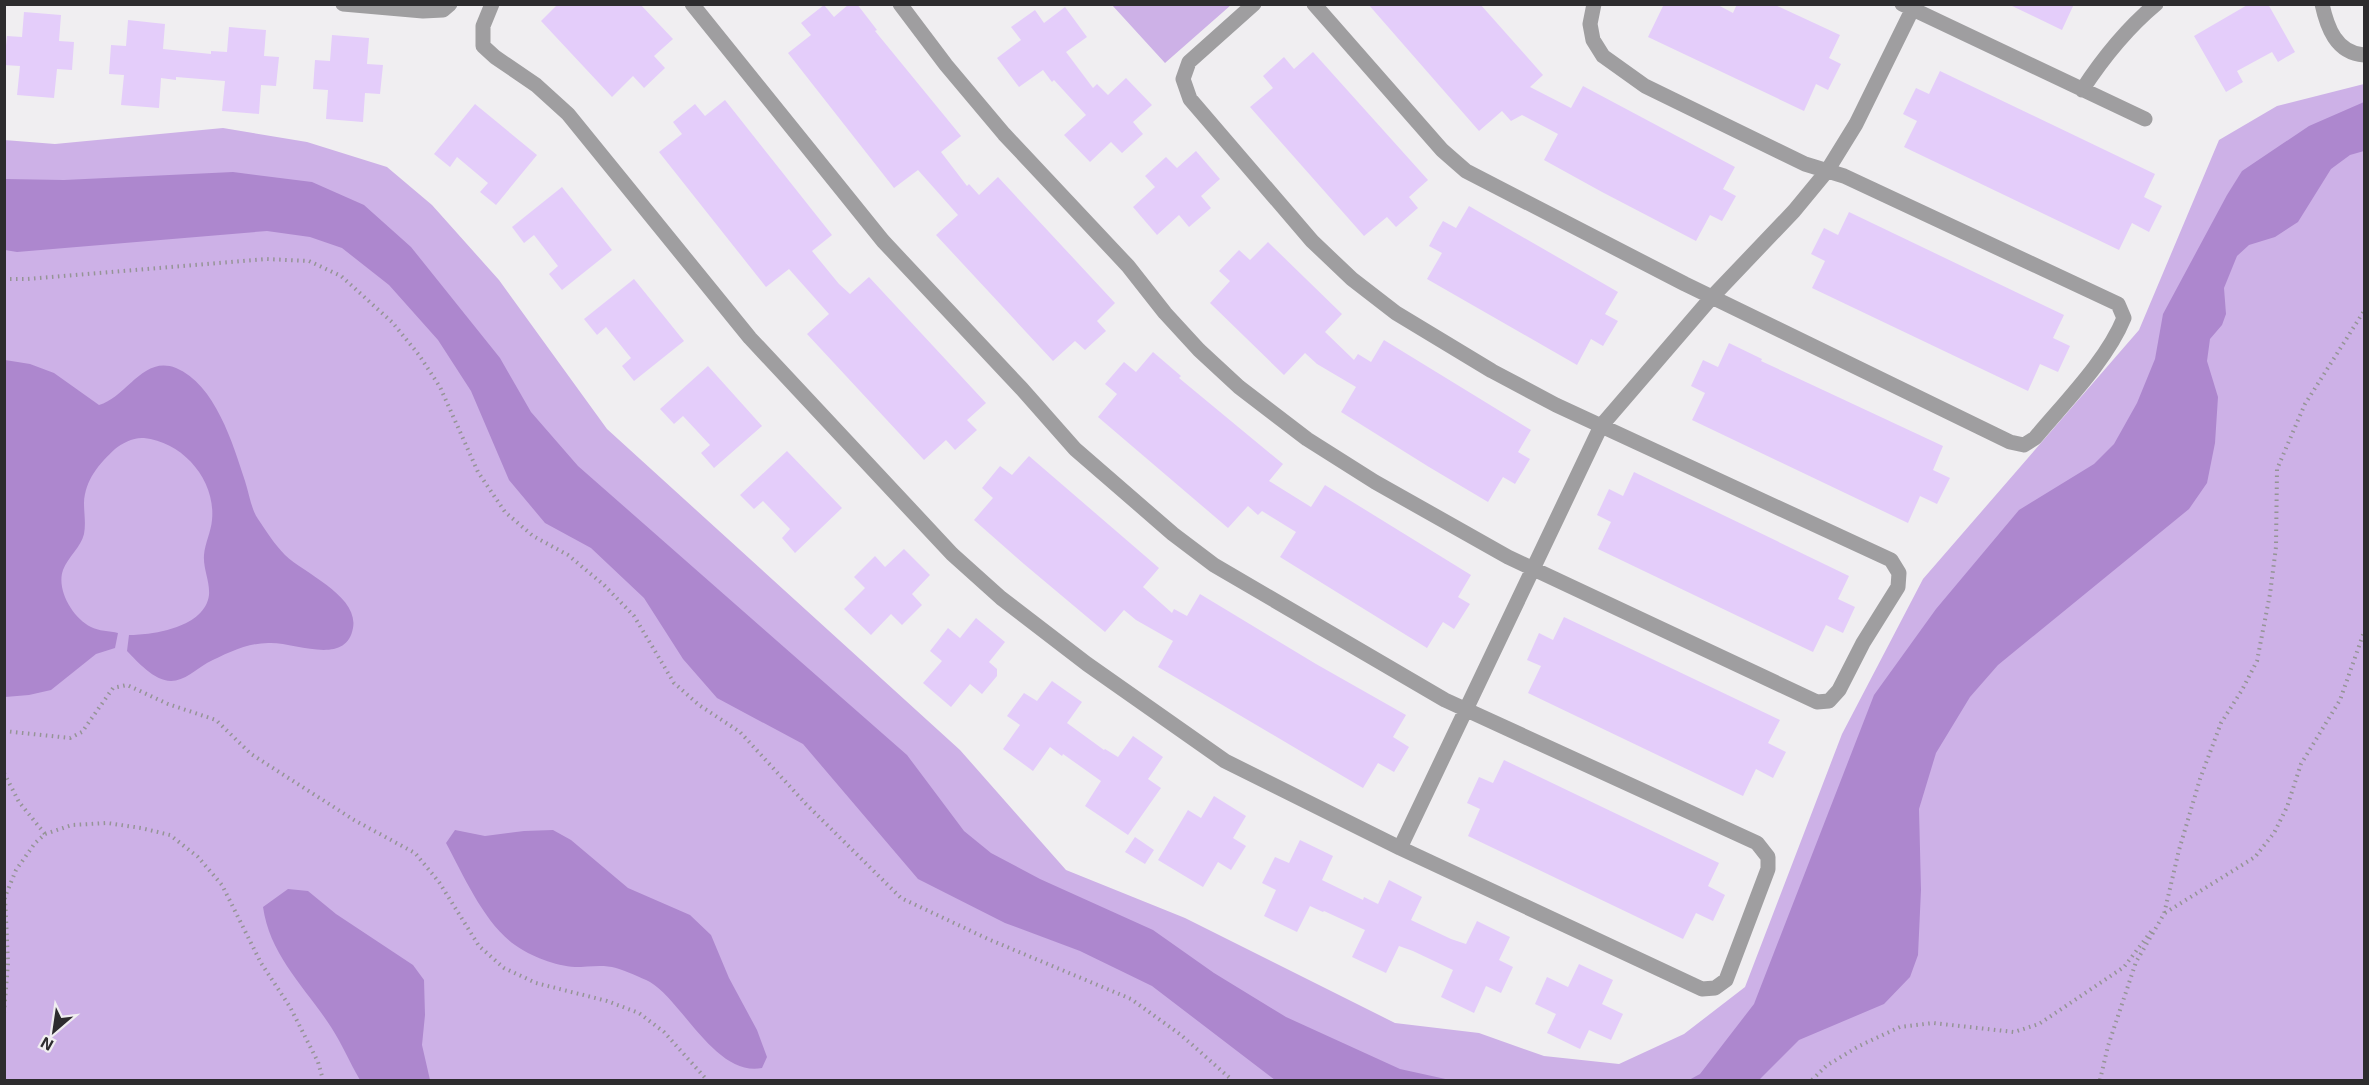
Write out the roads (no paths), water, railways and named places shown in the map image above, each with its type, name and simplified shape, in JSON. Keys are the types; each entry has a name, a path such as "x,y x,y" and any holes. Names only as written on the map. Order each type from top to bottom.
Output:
{"street":[{"path":"343,4 423,11 443,10 450,4"},
{"path":"492,4 483,26 483,46 495,57 536,84 568,114 750,338 952,554 1001,598 1078,657 1225,761 1400,848 1702,989 1715,988 1726,980 1768,869 1768,857 1757,843 1445,700 1214,566 1173,534 1074,449 1022,389 883,241 692,4"},
{"path":"900,4 946,65 1004,134 1128,266 1165,313 1199,350 1239,387 1307,440 1375,482 1508,557 1817,702 1829,701 1839,690 1863,643 1898,587 1899,573 1891,560 1601,426 1492,371 1396,313 1352,279 1312,241 1190,99 1183,79 1190,62 1254,4"},
{"path":"1314,4 1442,150 1466,171 1712,297 2010,442 2024,445 2035,438 2119,332 2124,318 2118,304 1844,176 1805,164 1645,86 1603,56 1593,40 1590,24 1594,4"},
{"path":"2082,90 2105,55 2156,4"},
{"path":"2322,4 2328,28 2339,45 2364,55"},
{"path":"1400,848 1601,426 1712,297 1794,211 1827,171 1856,124 1910,6 2145,119"}]}
